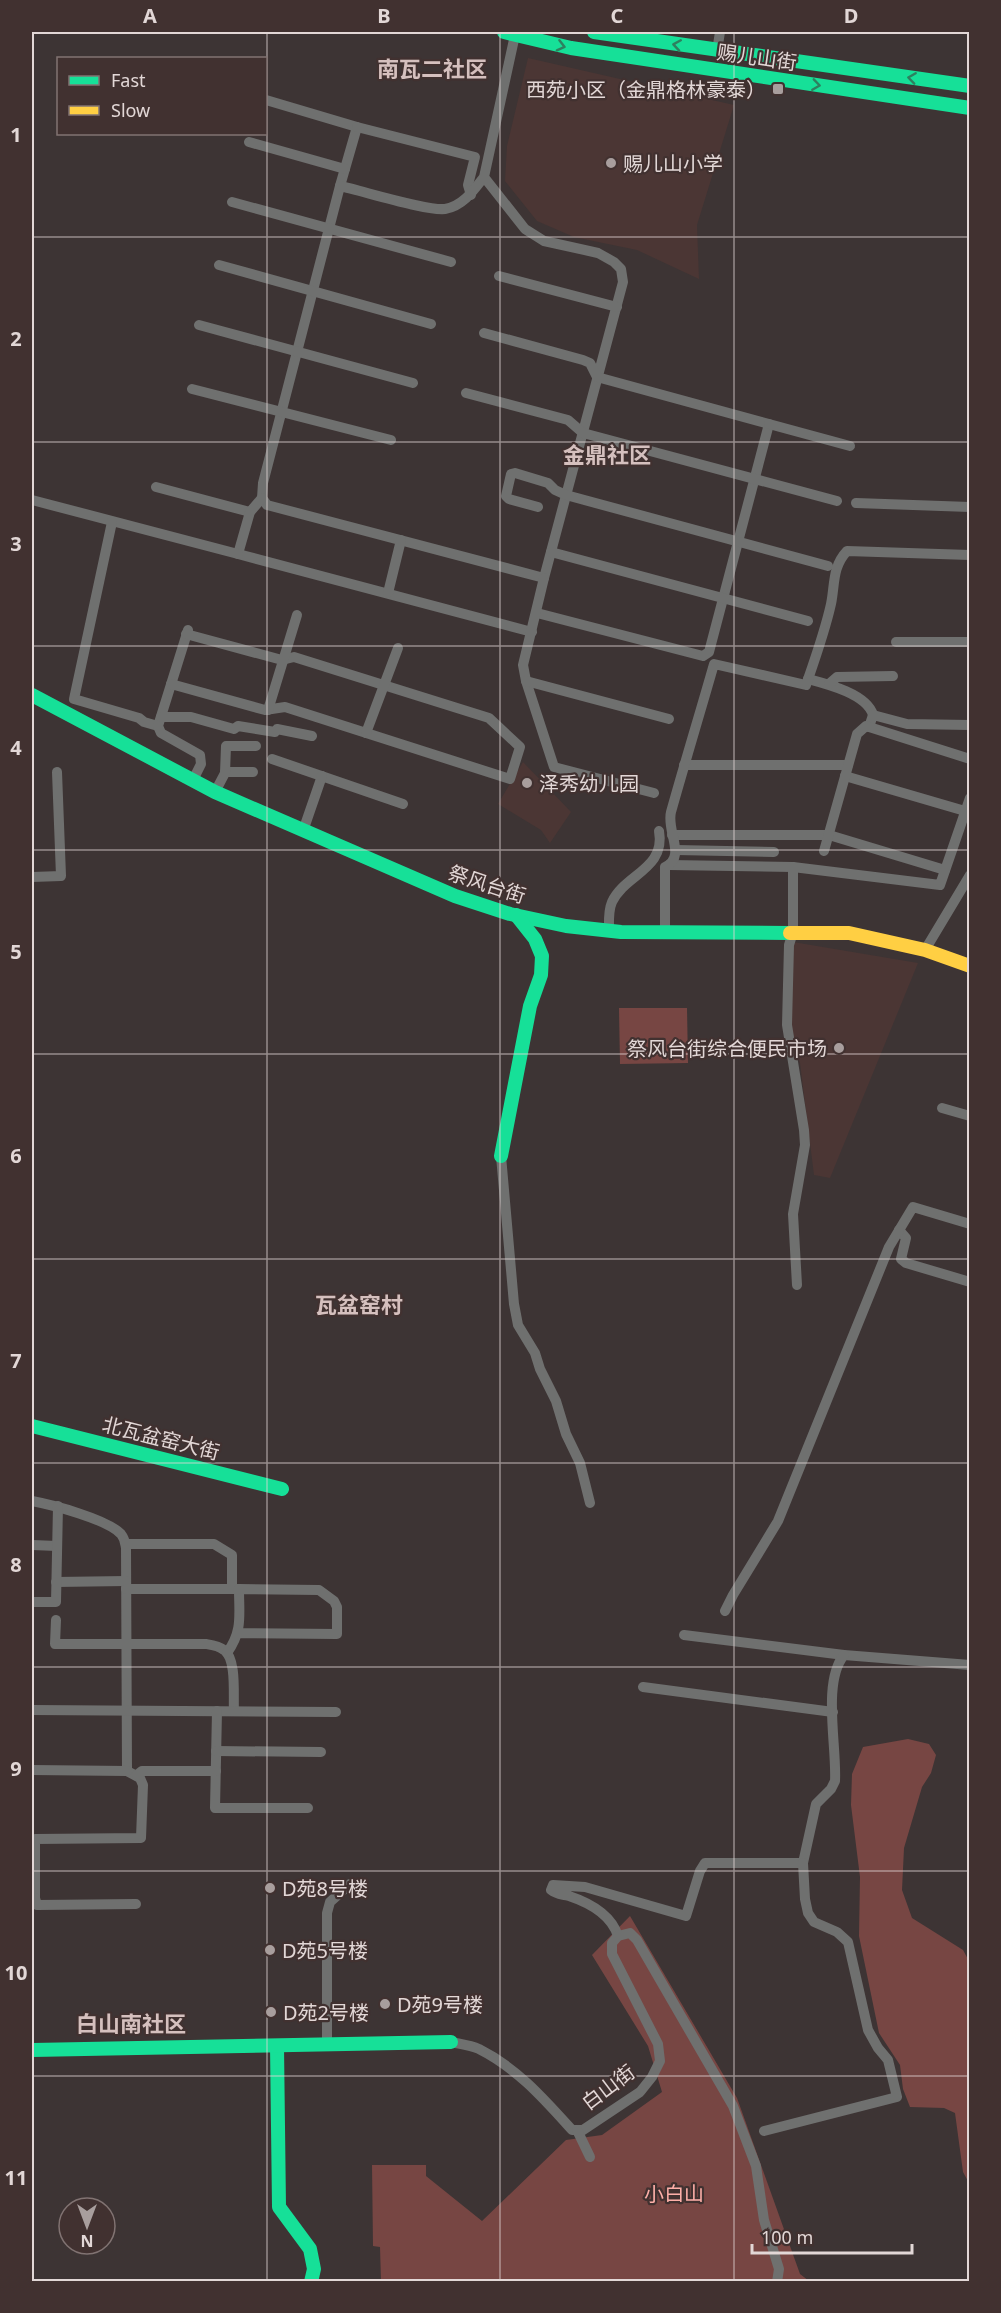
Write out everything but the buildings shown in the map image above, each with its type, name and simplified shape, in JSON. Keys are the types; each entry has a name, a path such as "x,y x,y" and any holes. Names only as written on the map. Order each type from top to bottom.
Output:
{"main road":[{"name":"赐儿山街","path":"594,32 969,86"},
{"name":"赐儿山街","path":"509,33 582,50 969,108"},
{"name":"祭风台街","path":"32,695 215,792 455,896 516,915 566,926 609,931 849,933 925,951 969,966"},
{"path":"501,1156 530,1006 541,975 542,956 535,939 516,915"},
{"name":"北瓦盆窑大街","path":"32,1426 282,1489"},
{"name":"白山街","path":"32,2050 451,2042"},
{"path":"277,2046 279,2207 311,2250 316,2266 311,2282"}],"street":[{"path":"717,51 720,32"},
{"path":"340,186 427,207 445,208 471,195 484,177 509,33"},
{"path":"267,100 357,127 475,157 468,185 471,195"},
{"path":"238,554 250,512 262,498 263,483 357,127"},
{"path":"249,142 345,169"},
{"path":"484,177 525,229 544,241 598,253 621,269 623,282 544,578 524,664 526,681 554,767 654,793"},
{"path":"232,202 450,262"},
{"path":"219,265 431,324"},
{"path":"499,276 616,307"},
{"path":"199,325 413,383"},
{"path":"484,333 584,360 590,363 597,377 850,446"},
{"path":"192,389 391,440"},
{"path":"466,393 568,420 582,433 837,501"},
{"path":"537,613 703,656 709,652 769,424"},
{"path":"538,507 509,499 506,496 512,474 548,483 555,490 566,495 828,566"},
{"path":"156,487 250,512"},
{"path":"262,498 267,505 544,578"},
{"path":"32,500 532,632"},
{"path":"856,503 969,507"},
{"path":"112,522 74,699 139,718 144,722 191,717 234,729 238,726 275,732 277,729 312,736"},
{"path":"388,593 401,540"},
{"path":"665,932 665,867 675,858 676,850 669,820 714,664 806,685 831,603 834,576 847,551 969,555"},
{"path":"551,552 808,621"},
{"path":"268,710 297,615"},
{"path":"171,684 268,710 285,707 510,779 520,747 489,717 294,657 282,660 187,632 171,684 160,721 161,733 200,755 201,761 193,780"},
{"path":"896,642 969,642"},
{"path":"366,733 398,648"},
{"path":"829,684 837,677 893,676"},
{"path":"808,679 844,690 869,707 873,715 869,727"},
{"path":"526,681 669,719"},
{"path":"873,715 907,724 969,725"},
{"path":"824,851 857,734 866,726 969,759"},
{"path":"215,792 225,772 226,746 256,746"},
{"path":"272,759 403,804"},
{"path":"684,765 847,770 965,811"},
{"path":"32,878 61,876 57,772"},
{"path":"225,772 254,772"},
{"path":"303,831 322,776"},
{"path":"669,865 793,867 940,885 969,798"},
{"path":"609,931 612,902 620,891 654,860 659,849 659,831"},
{"path":"672,835 829,835 945,870"},
{"path":"676,850 774,852"},
{"path":"793,867 793,932 789,945 787,1025 805,1144 793,1214 797,1285"},
{"path":"925,951 969,875"},
{"path":"942,1108 969,1116"},
{"path":"501,1156 514,1304 518,1325 535,1353 540,1370 556,1401 566,1434 580,1463 590,1503"},
{"path":"725,1611 778,1521 889,1247 913,1207 969,1224"},
{"path":"899,1230 906,1238 901,1259 906,1263 969,1282"},
{"path":"32,1501 58,1506 112,1527 120,1533 126,1544 127,1710 132,1773 143,1785 141,1838 33,1839 33,1898 37,1905 136,1904"},
{"path":"32,1602 56,1602 58,1506"},
{"path":"126,1544 214,1544 232,1555 239,1633 227,1653"},
{"path":"32,1545 57,1546"},
{"path":"56,1582 319,1590 334,1601 337,1607 337,1634 239,1633"},
{"path":"56,1620 55,1644 206,1644 217,1647 227,1653 233,1667 234,1711"},
{"path":"684,1635 844,1655 969,1665"},
{"path":"764,2131 897,2097 888,2060 868,2030 848,1942 837,1932 814,1922 808,1913 805,1899 803,1863 816,1804 831,1789 835,1781 834,1673 844,1655"},
{"path":"644,1688 833,1712"},
{"path":"32,1710 336,1712"},
{"path":"217,1711 215,1808 308,1808"},
{"path":"216,1751 321,1752"},
{"path":"32,1770 132,1773 216,1771"},
{"path":"777,2282 779,2269 764,2220 756,2166 733,2106 637,1940 630,1933 618,1936 615,1925 605,1914 583,1901 564,1894 555,1894 551,1890 553,1885 585,1887 686,1916 700,1871 705,1863 803,1863"},
{"path":"327,2045 327,1913 330,1902 350,1884"},
{"name":"白山街","path":"451,2042 476,2048 494,2058 532,2085 572,2130 583,2130 640,2092 652,2077 660,2061 658,2044 612,1954 612,1943 618,1936"},
{"path":"577,2130 590,2157"}],"shaded area":[{"name":"赐儿山小学","path":"528,58 734,105 697,225 699,279 637,250 574,237 537,221 505,181 507,146"},
{"name":"泽秀幼儿园","path":"523,762 571,812 550,843 541,830 498,804"},
{"name":"祭风台街综合便民市场","path":"793,942 918,963 830,1178 814,1175 800,1063 789,1032"}],"green space":[{"path":"619,1008 687,1008 688,1063 620,1064"},
{"path":"908,1739 929,1744 936,1755 931,1773 922,1787 904,1848 902,1890 912,1918 963,1950 969,1961 969,2183 963,2172 955,2113 944,2108 910,2107 903,2089 900,2065 879,2033 859,1936 860,1877 851,1805 852,1774 863,1747"},
{"name":"小白山","path":"630,1916 737,2098 800,2274 809,2281 381,2281 380,2247 373,2246 372,2165 426,2165 426,2176 482,2221 566,2140 602,2135 662,2092 648,2046 592,1955"}],"traffic: fast":[{"path":"504,32 571,48 970,108"},
{"path":"594,32 970,86"},
{"path":"32,695 215,792 455,896 510,914 566,926 621,932 790,933"},
{"path":"501,1156 530,1006 541,975 542,956 535,939 516,915"},
{"path":"32,1426 282,1489"},
{"path":"32,2050 451,2042"},
{"path":"277,2046 279,2207 310,2249 314,2269 311,2282"}],"traffic: slow":[{"path":"790,933 849,933 925,950 970,966"}],"place":[{"name":"西苑小区（金鼎格林豪泰）","path":"778,89"},
{"name":"赐儿山小学","path":"611,163"},
{"name":"泽秀幼儿园","path":"527,783"},
{"name":"祭风台街综合便民市场","path":"839,1048"},
{"name":"D苑8号楼","path":"270,1888"},
{"name":"D苑5号楼","path":"270,1950"},
{"name":"D苑9号楼","path":"385,2004"},
{"name":"D苑2号楼","path":"271,2012"}],"district":[{"name":"南瓦二社区","path":"432,68"},
{"name":"金鼎社区","path":"607,454"},
{"name":"瓦盆窑村","path":"359,1304"},
{"name":"白山南社区","path":"131,2023"}]}
